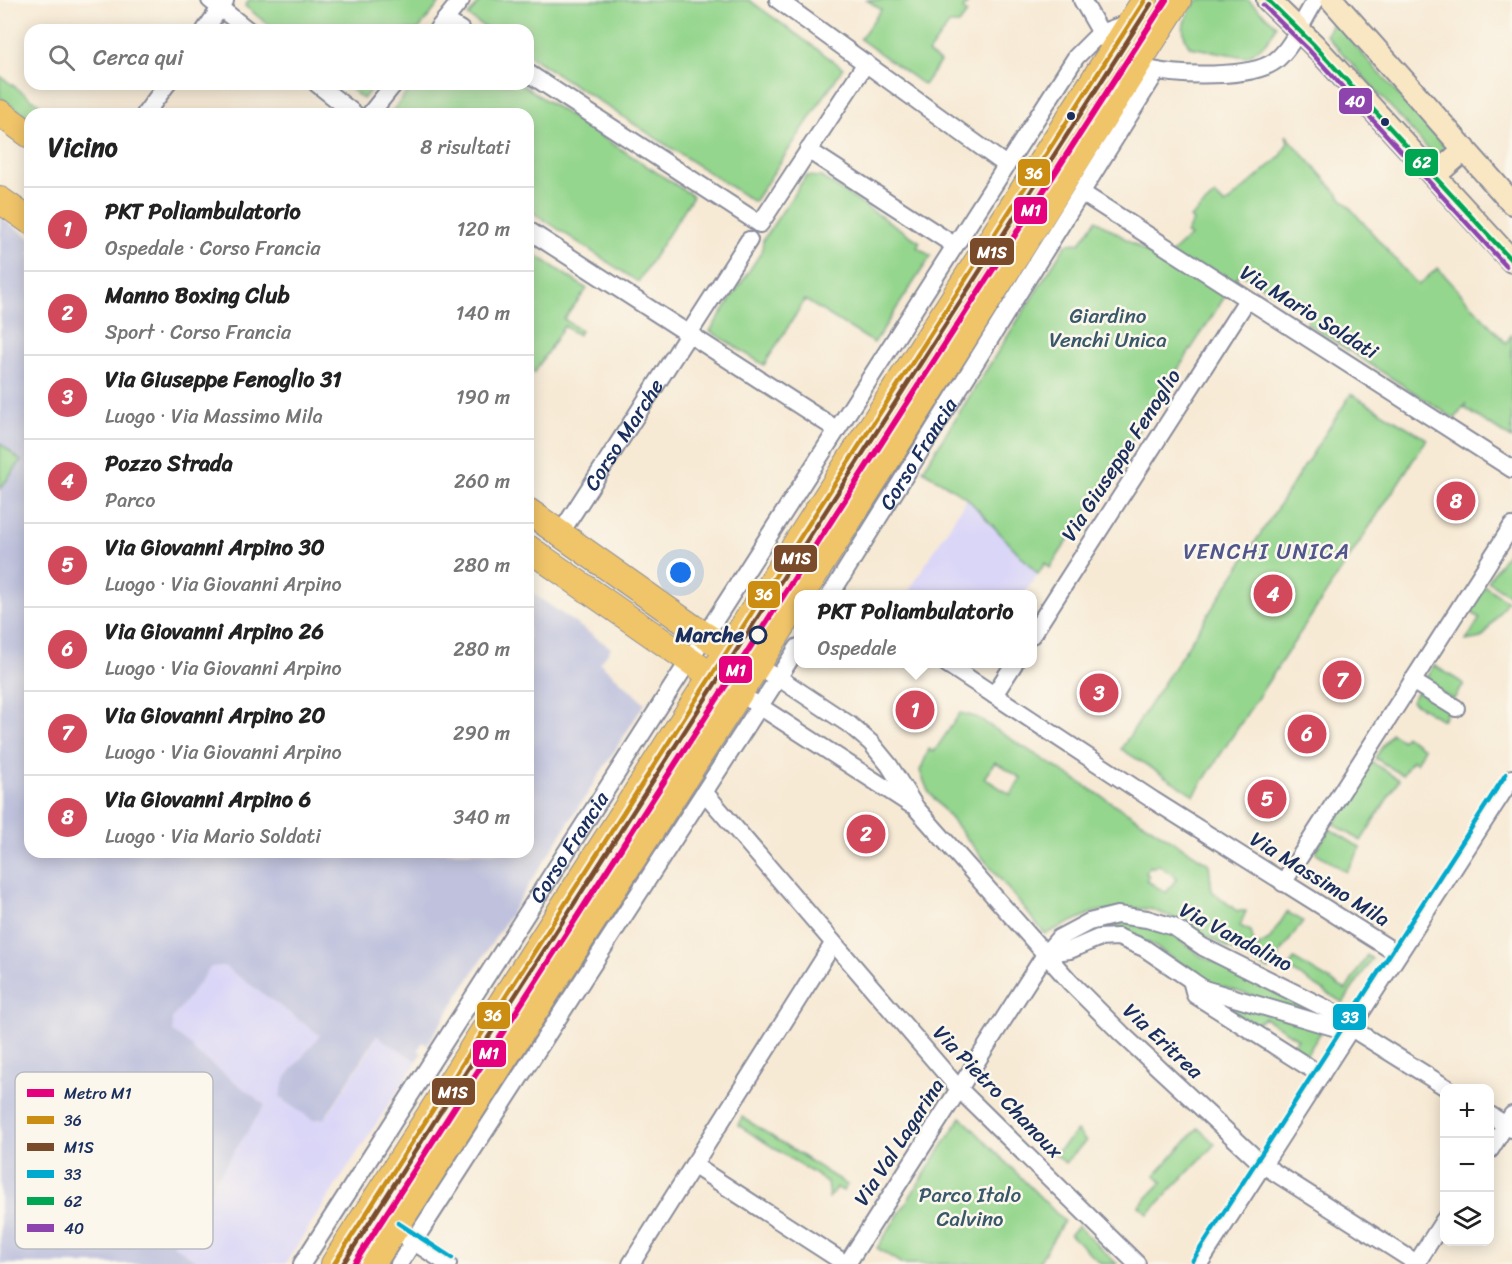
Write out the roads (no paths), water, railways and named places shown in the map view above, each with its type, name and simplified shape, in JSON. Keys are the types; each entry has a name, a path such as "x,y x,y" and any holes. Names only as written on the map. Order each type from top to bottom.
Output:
{"main road":[{"name":"Corso Francia","path":"334,1264 712,677 1106,42 1132,22 1145,0"},
{"name":"Corso Francia","path":"805,590 962,341 1147,68 1178,0"},
{"path":"1268,0 1297,28 1512,261"},
{"path":"1332,0 1512,203"},
{"path":"0,114 24,131"},
{"path":"1434,176 1465,149"},
{"path":"0,200 24,217"},
{"path":"534,515 704,635 767,673"},
{"path":"534,552 739,694"},
{"path":"372,1264 404,1235 739,694 767,673 794,611"}],"street":[{"path":"442,24 461,0"},
{"path":"778,0 1006,165"},
{"path":"1082,0 1106,42 1147,68 1218,74 1260,69 1274,62 1285,51 1316,0"},
{"path":"208,24 219,3 242,24"},
{"name":"Corso Francia","path":"302,1264 1076,57 1106,42"},
{"path":"534,77 760,224 866,63"},
{"name":"Corso Francia","path":"835,590 1082,193 1147,68"},
{"path":"149,108 163,90"},
{"path":"324,90 347,108"},
{"path":"375,108 389,90"},
{"path":"808,150 954,245"},
{"name":"Via Mario Soldati","path":"1082,193 1512,469"},
{"path":"534,234 836,429"},
{"path":"688,335 749,240"},
{"name":"Via Giuseppe Fenoglio","path":"1037,627 1247,300"},
{"name":"Corso Francia","path":"962,341 1006,314"},
{"name":"Corso Marche","path":"560,534 688,335"},
{"path":"1283,883 1512,526"},
{"path":"399,1264 404,1235 705,793 761,706 767,673 794,650"},
{"name":"Via Massimo Mila","path":"954,668 1283,883 1398,954"},
{"path":"993,695 1011,668"},
{"path":"767,673 850,725 871,743 889,765 916,808"},
{"path":"1412,681 1456,708"},
{"path":"739,694 761,706 916,808"},
{"path":"1199,1264 1512,778"},
{"name":"Via Pietro Chanoux","path":"705,793 833,945 959,1089 1137,1264"},
{"name":"Via Eritrea","path":"916,808 1122,1034 1263,1165 1417,1264"},
{"name":"Via Vandalino","path":"1046,953 1059,938 1089,922 1117,915 1147,919 1174,927 1203,947 1335,1013 1351,1028 1440,1085"},
{"path":"1046,953 1070,950 1098,938 1118,937 1144,948 1204,989 1333,1028 1351,1028"},
{"path":"631,1264 833,945"},
{"name":"Via Val Lagarina","path":"693,1165 847,1264 1046,953"},
{"path":"1191,980 1195,994 1321,1075"},
{"path":"1494,1117 1510,1123 1494,1145"},
{"path":"1417,1264 1440,1227"},
{"path":"404,1235 448,1264"}],"metro line":[{"name":"M1","path":"354,1264 1166,0"}],"place":[{"name":"Via Giovanni Arpino 6","path":"1456,501"},
{"name":"Pozzo Strada","path":"1273,594"},
{"name":"Marche","path":"758,635"},
{"name":"Via Giovanni Arpino 20","path":"1342,680"},
{"name":"Via Giuseppe Fenoglio 31","path":"1099,693"},
{"name":"PKT Poliambulatorio","path":"915,710"},
{"name":"Via Giovanni Arpino 26","path":"1307,734"},
{"name":"Via Giovanni Arpino 30","path":"1267,799"},
{"name":"Manno Boxing Club","path":"866,834"}],"district":[{"name":"VENCHI UNICA","path":"1267,551"}],"park label":[{"name":"Giardino Venchi Unica","path":"1108,328"},
{"name":"Parco Italo Calvino","path":"970,1207"}]}
